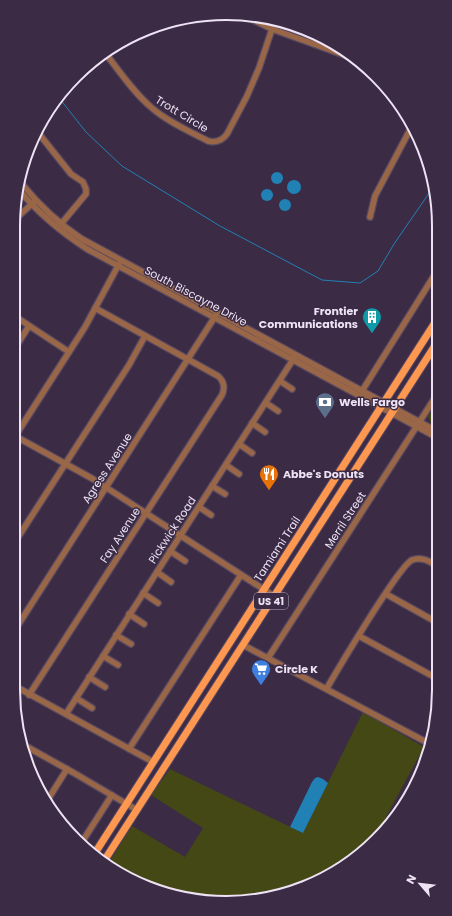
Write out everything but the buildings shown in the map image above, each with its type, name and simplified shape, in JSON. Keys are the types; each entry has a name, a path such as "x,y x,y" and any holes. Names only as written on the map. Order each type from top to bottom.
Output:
{"main road":[{"name":"Tamiami Trail","path":"97,850 432,327"},
{"name":"Tamiami Trail","path":"107,857 432,350"}],"street":[{"path":"258,23 335,52"},
{"name":"Trott Circle","path":"109,57 139,96 152,109 208,141 216,142 227,134 247,96 272,29"},
{"path":"370,217 375,196 409,132"},
{"path":"41,136 71,174 83,182 86,189 86,194 61,224"},
{"name":"South Biscayne Drive","path":"24,187 50,222 66,235 87,249 120,263"},
{"name":"South Biscayne Drive","path":"23,193 61,224 120,263 393,410 432,434"},
{"path":"20,215 34,202"},
{"path":"20,428 85,327 120,263"},
{"path":"362,391 432,279"},
{"path":"95,308 188,360"},
{"name":"Agress Avenue","path":"20,622 216,316"},
{"path":"20,320 69,352"},
{"path":"20,340 29,326"},
{"path":"20,534 129,365 145,336"},
{"name":"South Biscayne Drive","path":"294,358 362,391 382,405"},
{"name":"Pickwick Road","path":"66,714 294,358"},
{"name":"Fay Avenue","path":"29,695 222,395 224,385 218,376 188,360"},
{"path":"280,381 292,389"},
{"name":"Merril Street","path":"268,658 432,402"},
{"path":"266,403 278,411"},
{"path":"252,423 264,432"},
{"name":"South Biscayne Drive","path":"418,424 432,430"},
{"path":"20,440 65,463 106,487 274,596"},
{"path":"239,444 252,453"},
{"path":"226,465 239,474"},
{"path":"212,486 224,494"},
{"path":"199,507 211,515"},
{"path":"170,552 185,561"},
{"path":"327,688 404,567 412,560 417,559 432,563"},
{"path":"156,572 171,582"},
{"name":"Tamiami Trail","path":"129,749 241,575"},
{"path":"143,593 158,603"},
{"path":"386,594 432,620"},
{"path":"129,614 144,624"},
{"path":"116,635 131,644"},
{"path":"359,636 432,677"},
{"path":"243,645 327,688 425,742"},
{"path":"103,656 118,665"},
{"path":"89,677 106,687"},
{"path":"20,689 153,762"},
{"path":"76,698 92,708"},
{"path":"28,748 136,810"},
{"path":"50,796 67,769"},
{"path":"84,839 112,795"}],"green space":[{"path":"432,410 432,425 431,424 428,417"},
{"path":"363,712 424,747 386,819 372,836 362,845 329,868 317,875 292,885 266,892 239,896 213,896 186,892 160,885 135,875 111,860 132,826 185,857 203,828 151,795 170,769 303,833"}],"water":[{"path":"279,172 282,173 282,183 275,184 272,183 271,176 272,173"},
{"path":"294,180 299,182 301,187 299,192 294,194 289,192 287,187 289,182"},
{"path":"269,189 272,190 272,200 265,201 262,200 261,193 262,190"},
{"path":"287,199 290,200 290,210 283,211 280,210 279,203 280,200"},
{"path":"318,777 328,783 303,833 290,827 312,782"}],"waterway":[{"path":"62,102 86,132 122,166 220,226 322,280 360,283 378,271 394,244 429,193"}],"place":[{"name":"Frontier Communications","path":"372,334"},
{"name":"Wells Fargo","path":"325,419"},
{"name":"Abbe's Donuts","path":"269,491"},
{"name":"Circle K","path":"261,686"}]}
